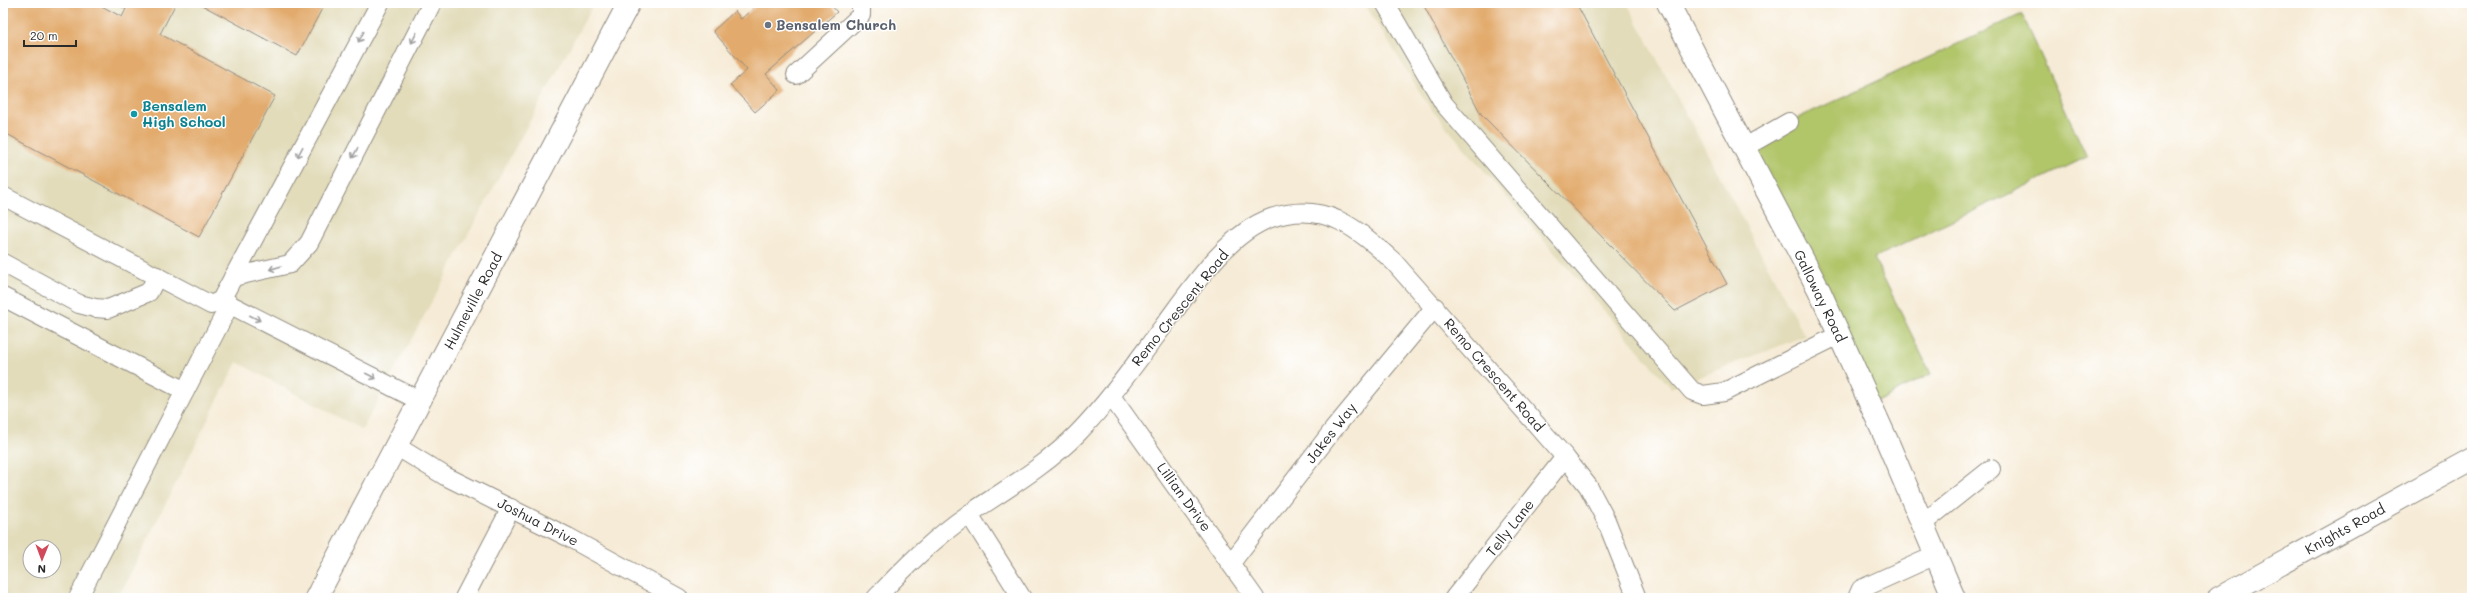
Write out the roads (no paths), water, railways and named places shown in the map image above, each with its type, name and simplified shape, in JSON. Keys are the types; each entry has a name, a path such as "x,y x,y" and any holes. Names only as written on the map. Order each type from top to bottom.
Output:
{"main road":[{"name":"Hulmeville Road","path":"316,598 629,3"},
{"name":"Galloway Road","path":"1668,3 1819,290 1954,598"},
{"name":"Knights Road","path":"2219,598 2472,459"}],"street":[{"path":"78,598 185,391 225,302 233,277 380,3"},
{"path":"233,277 290,264 309,243 432,3"},
{"path":"796,75 861,15 861,3"},
{"path":"1387,3 1444,104 1692,391 1703,395 1724,392 1839,334"},
{"path":"1745,147 1789,122"},
{"path":"3,196 211,305 225,302 420,401"},
{"name":"Remo Crescent Road","path":"876,598 907,565 937,538 969,514 1048,460 1077,434 1111,396 1191,290 1228,247 1255,225 1272,218 1310,212 1328,215 1344,222 1368,238 1394,262 1565,457 1588,486 1606,520 1637,598"},
{"path":"3,263 79,304 108,309 149,292 157,276"},
{"path":"3,297 185,391"},
{"name":"Jakes Way","path":"1231,563 1333,430 1435,307"},
{"name":"Lillian Drive","path":"1111,396 1255,598"},
{"name":"Joshua Drive","path":"396,446 446,476 511,508 679,598"},
{"name":"Telly Lane","path":"1454,598 1565,457"},
{"path":"1922,524 1991,469"},
{"path":"464,598 511,508"},
{"path":"969,514 1022,598"},
{"path":"1857,598 1862,589 1936,555"}],"place":[{"name":"Bensalem Church","path":"768,25"},
{"name":"Bensalem High School","path":"134,114"}]}
